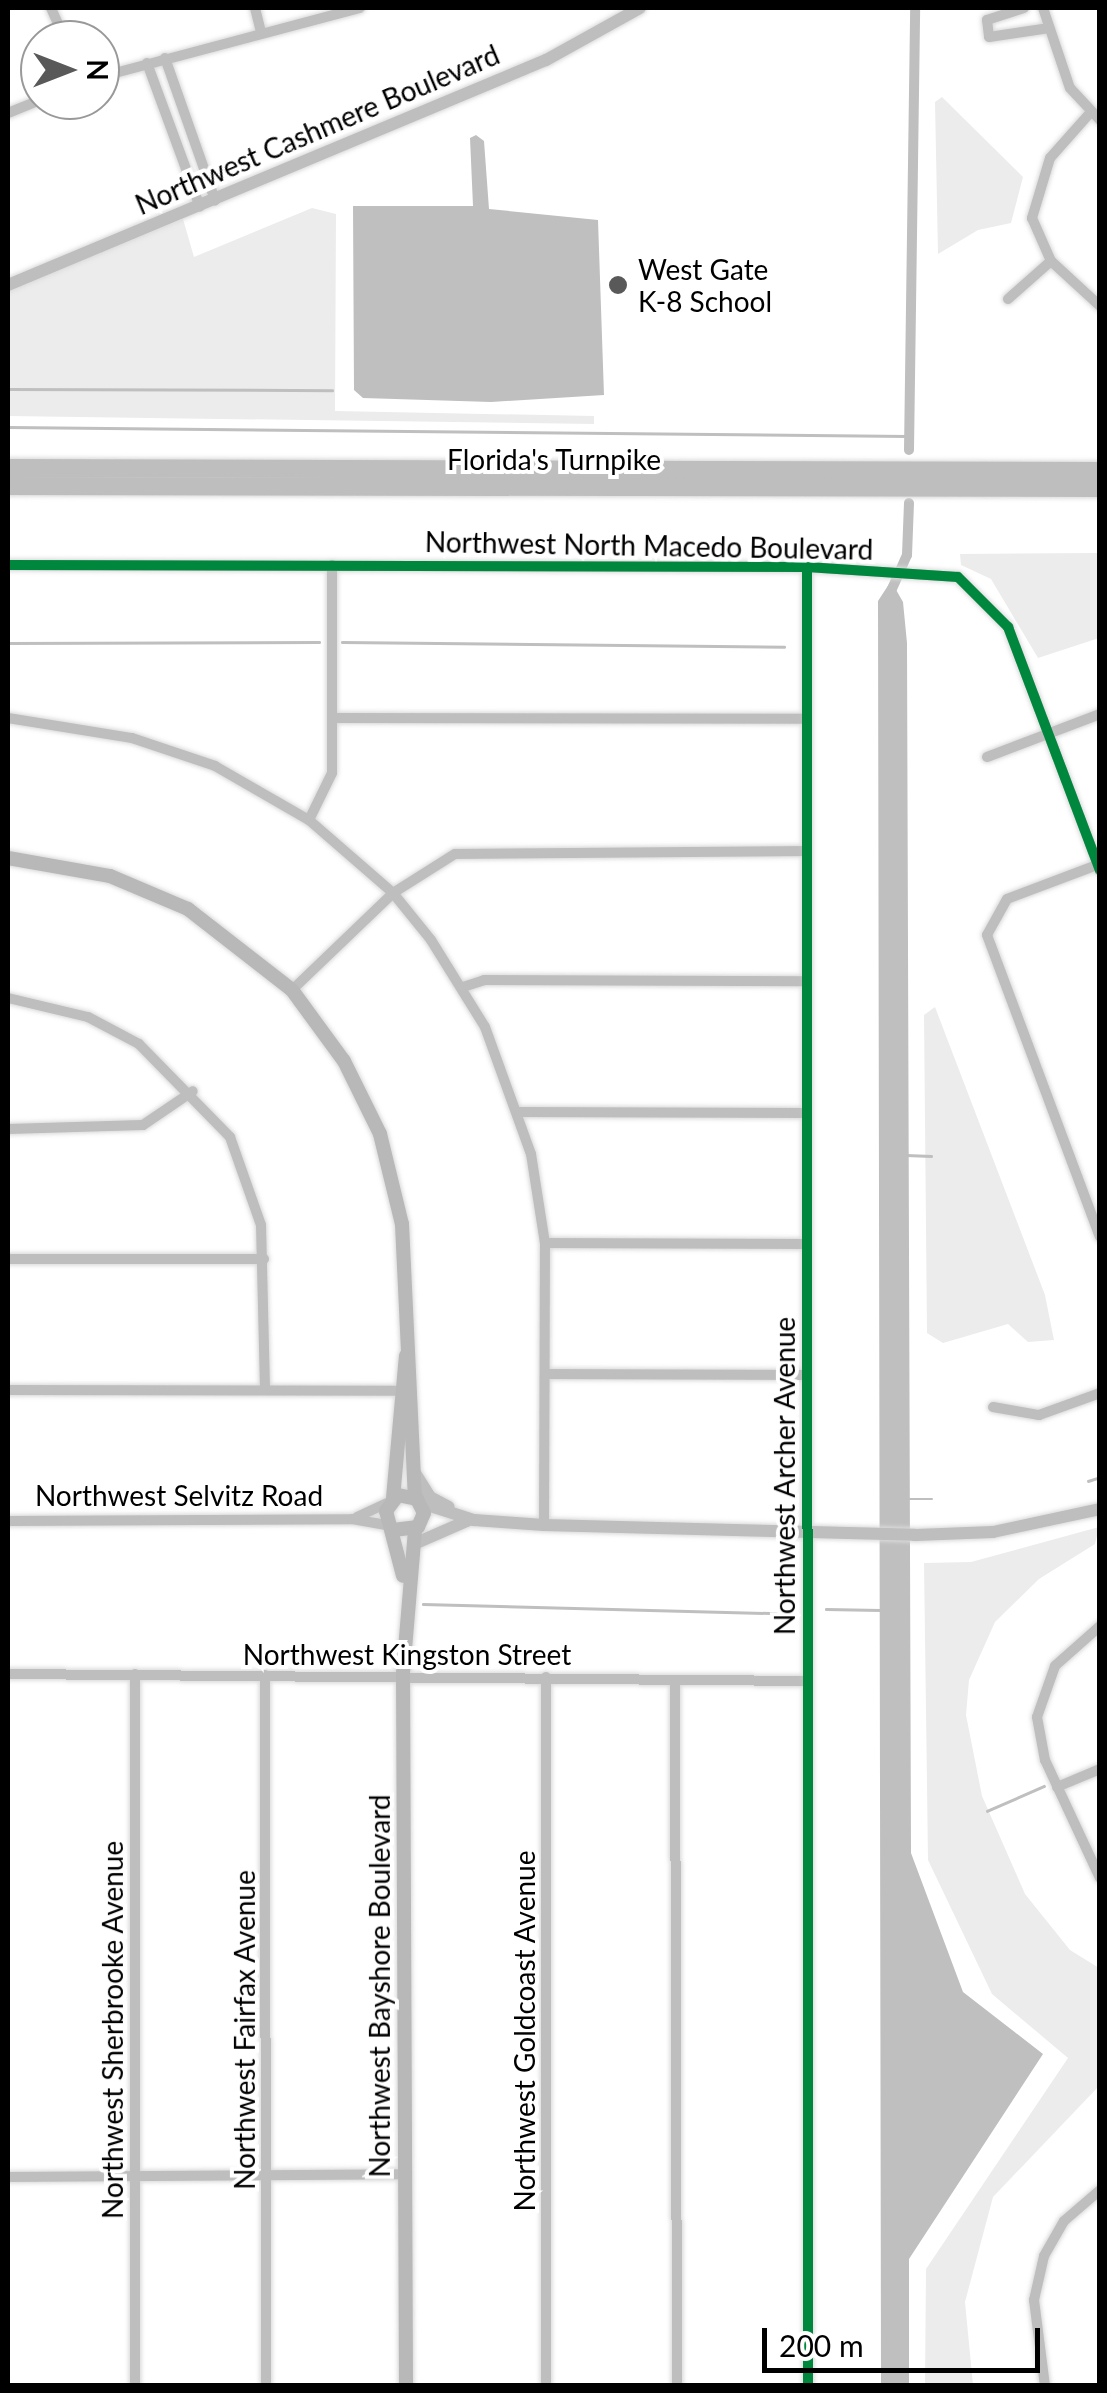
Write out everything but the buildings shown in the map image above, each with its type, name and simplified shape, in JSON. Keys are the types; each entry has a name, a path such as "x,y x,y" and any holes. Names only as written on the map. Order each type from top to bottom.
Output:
{"highway":[{"name":"Florida's Turnpike","path":"8,468 1100,470"},
{"name":"Florida's Turnpike","path":"8,486 1100,488"}],"main road":[{"path":"8,858 68,865 151,892 227,934 292,990 366,1098 392,1172 405,1264 406,1355 418,1500 391,1500 406,1355"},
{"name":"Northwest Bayshore Boulevard","path":"391,1500 392,1528 405,1586"},
{"name":"Northwest Bayshore Boulevard","path":"406,2386 405,1586 418,1500"},
{"path":"392,1528 416,1533"}],"street":[{"path":"255,8 261,32"},
{"path":"120,71 360,8"},
{"name":"Northwest Cashmere Boulevard","path":"8,285 546,60 640,8"},
{"path":"1024,8 991,17 990,37 1049,28"},
{"path":"1043,8 1070,88 1095,117 1041,175 1032,218 1052,261 1100,306"},
{"path":"165,58 190,140 215,200"},
{"path":"147,63 174,148 200,207"},
{"path":"174,148 190,140"},
{"path":"1008,300 1052,261"},
{"name":"Northwest North Macedo Boulevard","path":"8,565 806,567 922,570 958,577 993,604 1048,733 1098,867"},
{"path":"310,820 332,774 332,565"},
{"name":"Northwest Archer Avenue","path":"806,567 808,2386"},
{"path":"987,757 1100,714"},
{"path":"8,718 98,730 199,761 310,820 394,893 462,987 520,1112 545,1243 544,1525"},
{"path":"334,718 806,718"},
{"path":"292,990 428,865 494,848 806,851"},
{"path":"1098,867 1007,900 987,935 1100,1237"},
{"path":"462,987 484,980 805,981"},
{"path":"8,998 88,1017 139,1044 193,1091 230,1137 250,1186 264,1259 265,1390"},
{"path":"8,1128 143,1124 193,1091"},
{"path":"520,1112 805,1113"},
{"path":"545,1243 806,1244"},
{"path":"8,1259 264,1259"},
{"path":"546,1374 806,1376"},
{"path":"8,1390 400,1391"},
{"path":"993,1407 1038,1415 1100,1393"},
{"path":"414,1472 430,1497 470,1520"},
{"name":"Northwest Selvitz Road","path":"352,1519 391,1500"},
{"path":"418,1500 470,1520 915,1535 993,1532 1100,1509"},
{"name":"Northwest Selvitz Road","path":"8,1521 352,1519 392,1528"},
{"path":"416,1533 470,1520"},
{"path":"1100,1626 1054,1666 1040,1697 1039,1737 1100,1878"},
{"name":"Northwest Kingston Street","path":"8,1674 404,1674 806,1681"},
{"name":"Northwest Sherbrooke Avenue","path":"134,1674 135,2386"},
{"name":"Northwest Fairfax Avenue","path":"265,1675 266,2386"},
{"name":"Northwest Goldcoast Avenue","path":"546,1677 546,2386"},
{"path":"674,1680 677,2386"},
{"path":"1058,1788 1100,1769"},
{"path":"8,2176 405,2174"},
{"path":"1046,2386 1034,2300 1044,2256 1064,2221 1100,2190"}],"shaded area":[{"path":"942,97 1023,177 1011,223 978,230 938,254 935,102"},
{"path":"476,135 484,141 489,209 598,220 604,395 491,402 363,398 354,390 353,206 473,206 470,138"},
{"path":"312,208 336,214 335,411 594,416 594,424 8,416 8,290 183,219 194,257"},
{"path":"1099,553 1099,638 1038,658 991,579 961,565 960,554"},
{"path":"891,581 903,602 907,643 911,1853 963,1992 1043,2054 909,2259 909,2386 881,2385 878,601"},
{"path":"935,1007 1045,1295 1054,1340 1028,1342 1008,1324 943,1343 927,1333 924,1015"},
{"path":"1099,1527 1095,1544 1039,1579 995,1622 969,1680 966,1715 982,1796 1025,1894 1070,1950 1099,1968 1099,2086 993,2197 965,2302 973,2385 925,2385 926,2269 1068,2058 992,1994 928,1860 924,1563 971,1562"}],"waterway":[{"path":"909,450 915,8"},
{"path":"8,389 332,390"},
{"path":"8,427 907,436"},
{"path":"888,598 907,555 909,503"},
{"path":"8,643 319,642"},
{"path":"342,642 784,647"},
{"path":"906,1155 931,1156"},
{"path":"1088,1481 1100,1477"},
{"path":"909,1499 932,1499"},
{"path":"423,1604 795,1614"},
{"path":"826,1609 880,1610"},
{"path":"987,1811 1044,1786"}],"cycle path":[{"path":"8,565 807,567 958,577 1008,627 1100,870"},
{"path":"807,567 808,2386"}],"place":[{"name":"West Gate K-8 School","path":"618,285"}]}
